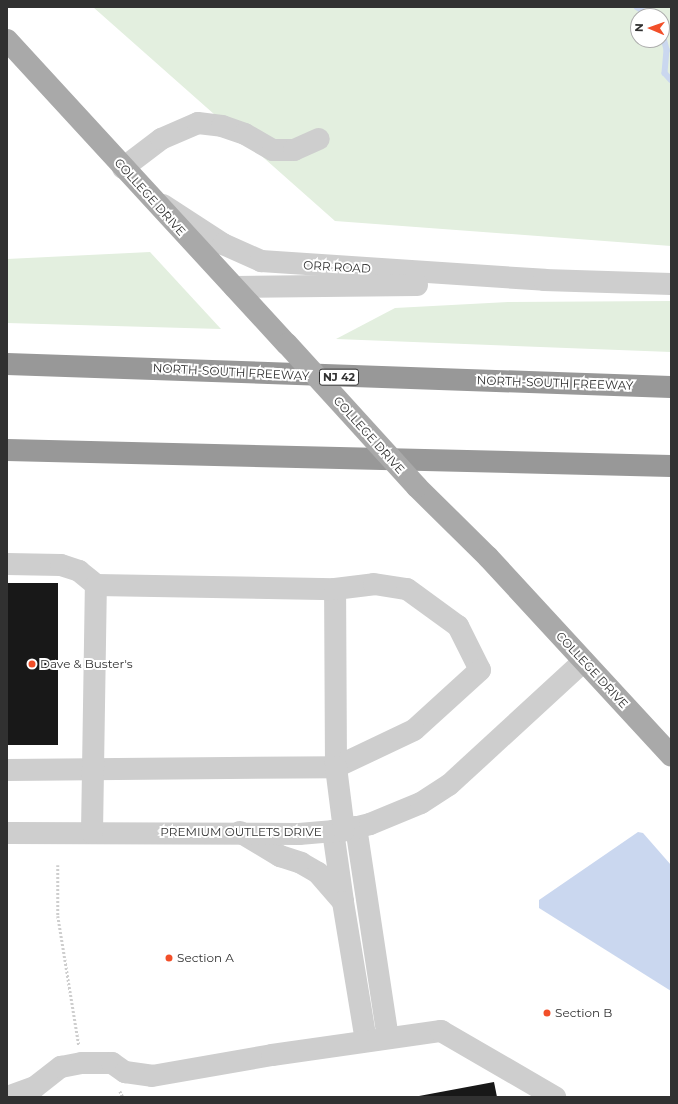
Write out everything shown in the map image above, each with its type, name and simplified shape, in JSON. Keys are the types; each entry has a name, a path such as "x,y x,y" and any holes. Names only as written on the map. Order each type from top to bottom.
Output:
{"highway":[{"name":"NORTH-SOUTH FREEWAY","path":"7,364 671,387"},
{"path":"7,450 671,466"}],"main road":[{"name":"COLLEGE DRIVE","path":"7,40 417,487 488,557 671,754"}],"street":[{"path":"123,168 161,139 198,124 230,129 274,150 294,150 319,140"},
{"name":"ORR ROAD","path":"148,195 223,244 261,260 544,280 671,284"},
{"name":"ORR ROAD","path":"234,287 417,285 544,280"},
{"path":"7,564 61,565 79,571 96,584 335,589 374,584 406,588 458,626 480,670 414,730 336,767 7,770"},
{"path":"92,833 96,584"},
{"path":"335,589 336,767 344,830 388,1038"},
{"name":"PREMIUM OUTLETS DRIVE","path":"7,833 239,832 299,834 344,830 396,815 449,785 584,661"},
{"path":"344,830 343,902 366,1041"},
{"path":"239,832 280,856 318,873 343,902"},
{"path":"7,1097 35,1087 61,1067 82,1063 112,1063 125,1072 152,1076 366,1041 441,1031 555,1097"}],"path":[{"path":"58,865 58,916 82,1063"}],"green space":[{"path":"93,7 671,7 671,246 335,221"},
{"path":"150,252 221,329 7,323 7,259"},
{"path":"671,301 671,352 336,339 395,308 508,302"}],"water":[{"path":"638,832 643,833 671,865 671,991 539,908 539,900"}],"building":[{"name":"Dave & Buster's","path":"7,583 58,583 58,745 7,745"},
{"path":"494,1082 497,1097 419,1097 419,1096"}],"waterway":[{"path":"666,48 665,73 671,80"}],"place":[{"name":"Dave & Buster's","path":"32,664"},
{"name":"Section A","path":"169,958"},
{"name":"Section B","path":"547,1013"}]}
